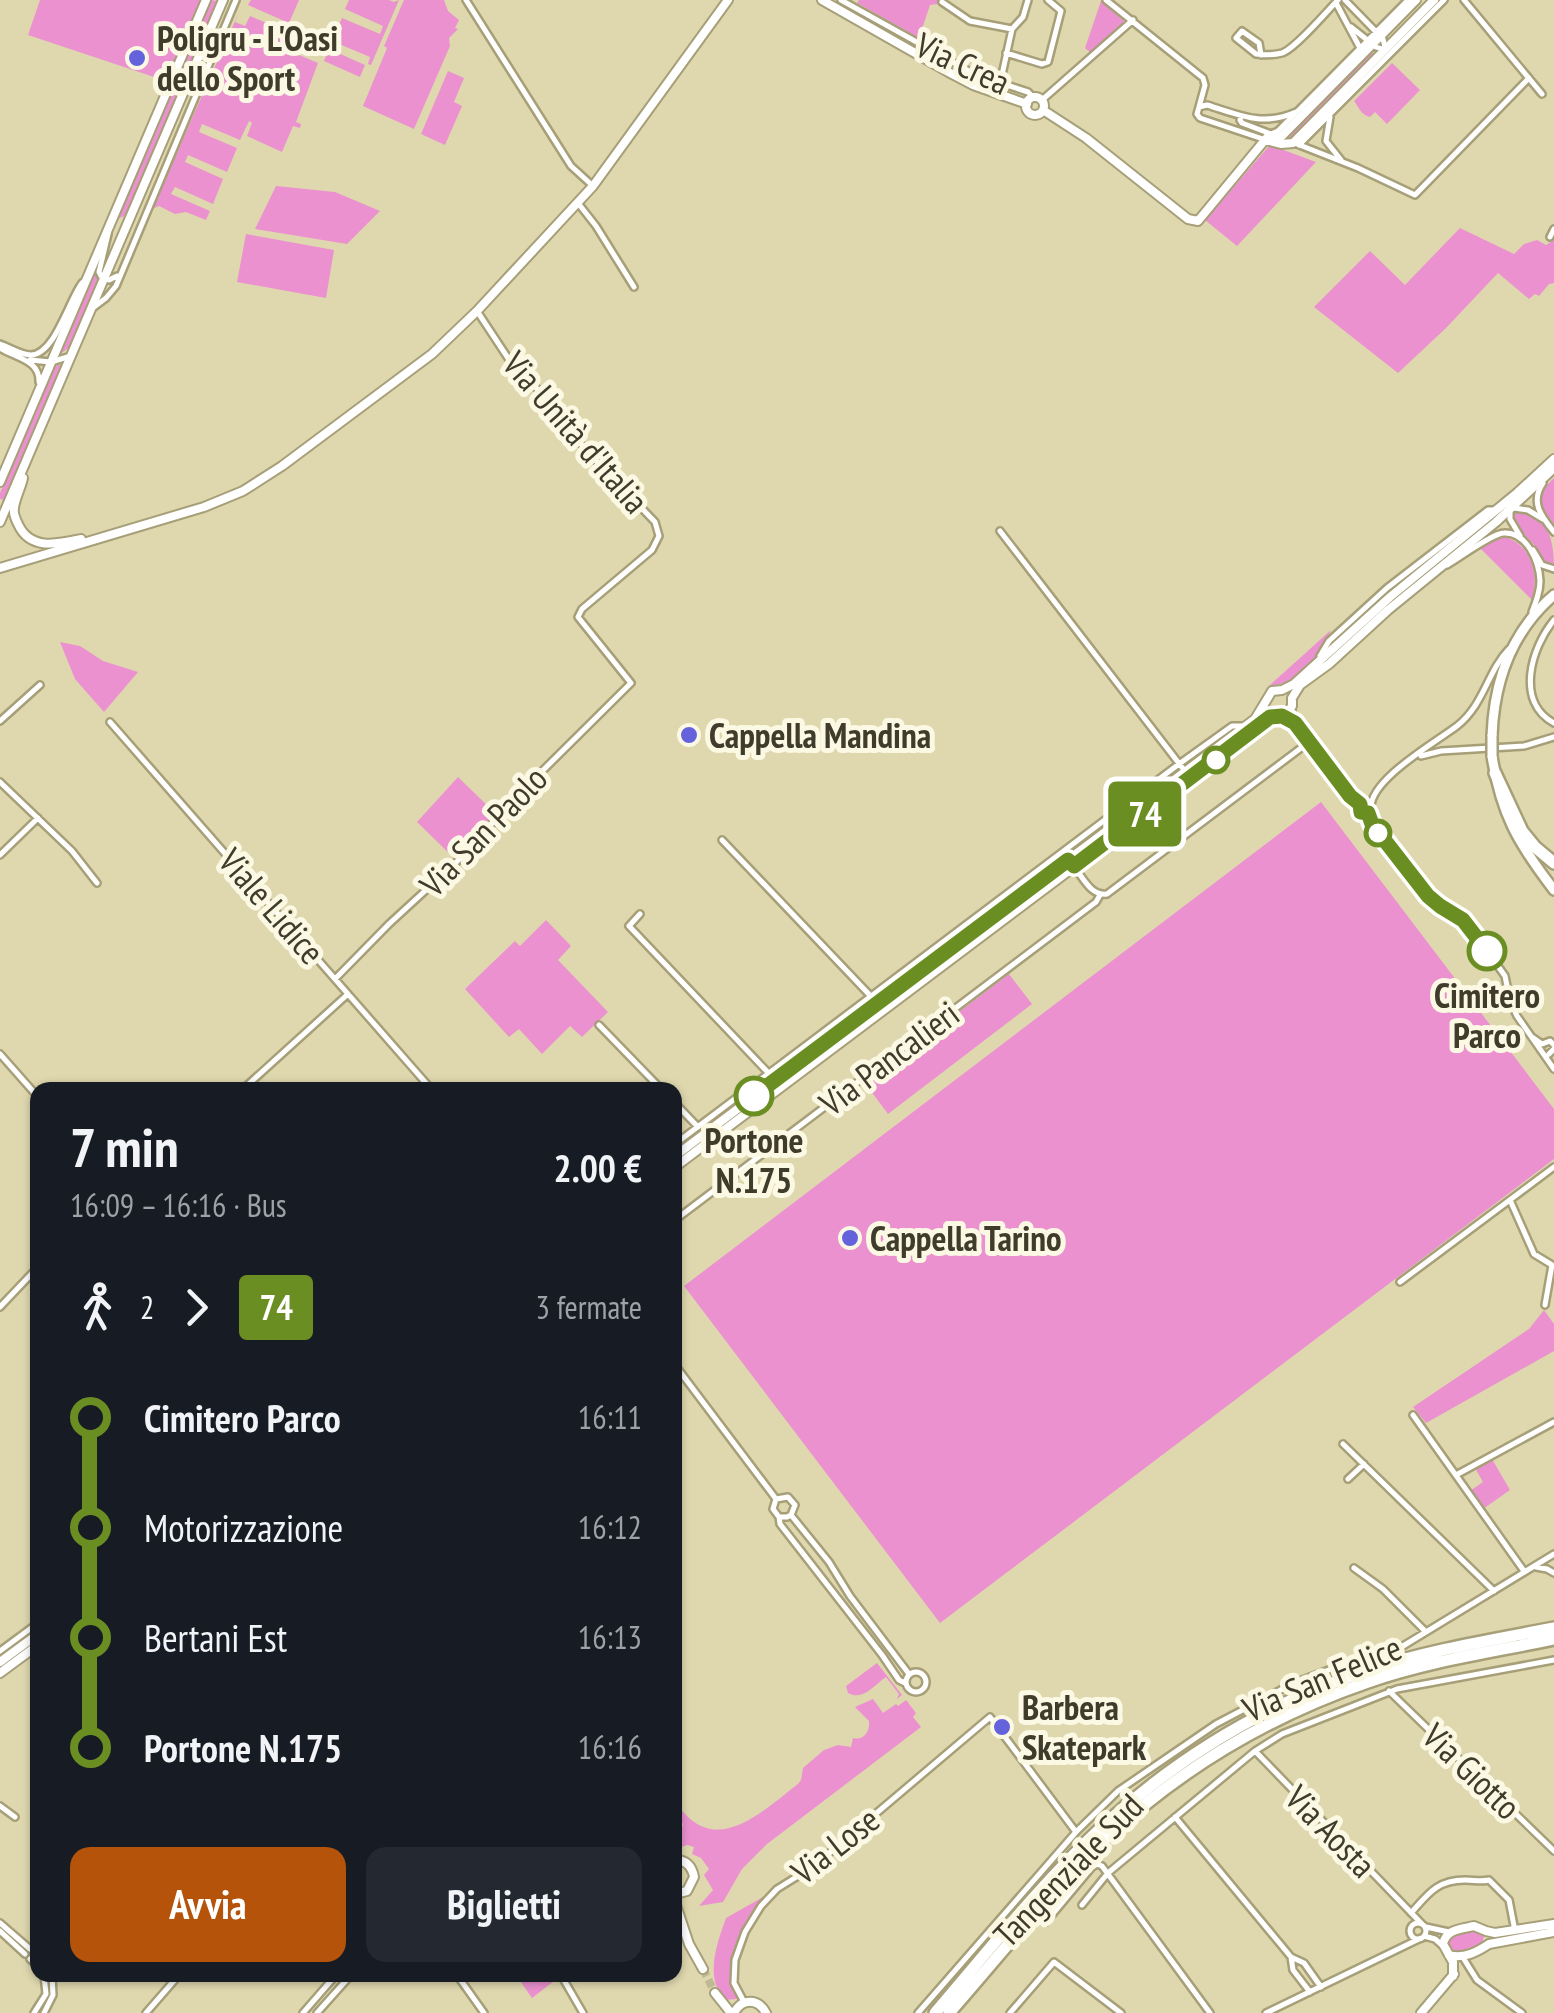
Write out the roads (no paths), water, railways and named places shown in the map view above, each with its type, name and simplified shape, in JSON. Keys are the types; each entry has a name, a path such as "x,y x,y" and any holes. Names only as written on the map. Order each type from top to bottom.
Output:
{"highway":[{"path":"1495,773 1522,830 1554,862"},
{"name":"Tangenziale Sud","path":"934,2013 1082,1846 1154,1783 1214,1742 1304,1694 1372,1668 1554,1628"},
{"name":"Tangenziale Sud","path":"949,2013 1103,1842 1161,1792 1218,1752 1288,1714 1371,1681 1438,1662 1554,1639"}],"main road":[{"path":"1553,596 1530,619 1514,643 1498,687 1492,756 1501,800 1517,838 1554,890"}],"street":[{"path":"0,482 206,0"},
{"path":"0,522 223,0"},
{"path":"91,309 112,292 236,0"},
{"path":"466,0 570,166 593,186"},
{"path":"2,568 218,502 254,486 432,354 593,186 728,0"},
{"name":"Via Crea","path":"822,0 952,74 1035,103 1193,221 1200,220 1268,137"},
{"name":"Via Crea","path":"840,0 998,89"},
{"path":"998,89 1012,29 1023,17 1028,0"},
{"path":"1006,52 1042,64 1048,62 1060,12 1048,0"},
{"path":"1106,0 1202,78 1204,106 1212,114 1206,119"},
{"path":"1296,144 1423,11 1444,0"},
{"path":"1464,0 1542,94"},
{"path":"1338,1 1379,34 1385,50"},
{"path":"1338,1 1360,48"},
{"path":"1261,55 1260,45 1242,30 1236,38 1254,53 1261,55 1285,52 1338,1"},
{"path":"942,2 970,21 1012,29"},
{"path":"1379,34 1400,8 1412,2"},
{"path":"1281,138 1412,2"},
{"path":"1241,116 1242,123 1268,137 1285,145 1296,144 1435,4"},
{"path":"1035,103 1133,20"},
{"path":"1349,26 1385,50"},
{"path":"1268,137 1278,132 1360,48 1370,43"},
{"path":"1204,106 1198,116 1281,138 1415,194 1528,78"},
{"path":"1204,106 1267,120 1300,110"},
{"path":"1334,109 1326,141 1343,162"},
{"path":"578,203 634,287"},
{"path":"110,225 98,267 104,278 113,280 119,274"},
{"path":"1550,237 1554,229"},
{"path":"0,346 30,355 43,350 56,334 72,297 88,277"},
{"name":"Via Unità d'Italia","path":"477,311 508,358 655,522 658,536 652,550 582,609 578,617 631,683"},
{"path":"0,346 34,361 51,362 71,356"},
{"path":"0,346 38,369 40,382 34,402"},
{"path":"682,1161 775,1080 1258,716 1267,696 1294,684 1554,459"},
{"path":"26,462 14,510 21,530 44,544 81,538 90,541"},
{"path":"682,1151 1185,772 1264,720 1279,716 1292,703 1300,685 1554,468"},
{"path":"1553,533 1537,508 1536,495 1554,468"},
{"path":"1517,493 1510,519 1542,565 1554,569"},
{"path":"1493,510 1522,508 1544,518"},
{"path":"1000,530 1185,772"},
{"path":"1436,572 1497,534 1521,538"},
{"path":"1527,545 1540,577 1530,619"},
{"path":"1554,620 1536,655 1530,686 1538,711 1554,722"},
{"path":"1514,643 1496,664 1470,716 1388,778 1369,803 1368,813 1422,891 1463,920 1503,972 1512,1008 1537,1047 1547,1049 1545,1058 1554,1068"},
{"name":"Via San Paolo","path":"335,979 464,855 520,792 631,683"},
{"path":"0,721 40,685"},
{"path":"1282,690 1292,703 1295,723 1360,804 1361,812 1368,813"},
{"path":"1266,704 1270,713 1295,723"},
{"name":"Viale Lidice","path":"110,722 425,1082"},
{"path":"1414,758 1441,751 1524,746 1554,737"},
{"name":"Via Pancalieri","path":"682,1215 1096,902 1100,895 1309,742"},
{"path":"0,782 72,851 97,883"},
{"path":"1360,804 1369,803"},
{"path":"0,855 38,818"},
{"path":"722,840 878,1003"},
{"path":"1068,860 1100,895"},
{"path":"640,914 629,926 775,1080"},
{"path":"251,1082 348,994"},
{"path":"598,1025 654,1082"},
{"path":"0,1054 30,1089"},
{"path":"682,1139 775,1080"},
{"path":"682,1110 698,1127"},
{"path":"1400,1282 1554,1167"},
{"path":"1510,1200 1534,1254 1553,1264 1545,1305"},
{"path":"0,1307 30,1275"},
{"path":"682,1375 776,1499"},
{"path":"1413,1415 1525,1572"},
{"path":"1456,1475 1554,1422"},
{"path":"1343,1444 1494,1591"},
{"path":"1348,1480 1364,1464"},
{"path":"779,1517 792,1515 795,1508 791,1499 776,1499 773,1509 780,1524 899,1680 908,1689 920,1692 926,1685 924,1676 909,1674"},
{"path":"792,1515 909,1674"},
{"name":"Via San Felice","path":"918,2013 1076,1832 1118,1791 1216,1724 1292,1684 1403,1646 1552,1555 1554,1564"},
{"path":"1533,1567 1554,1573"},
{"name":"Via San Felice","path":"1354,1568 1383,1589 1426,1632"},
{"path":"0,1651 30,1629"},
{"path":"0,1662 30,1640"},
{"path":"0,1673 30,1651"},
{"name":"Via San Felice","path":"1108,1872 1255,1751 1307,1722 1427,1682 1554,1660"},
{"path":"905,1683 909,1674"},
{"name":"Via Giotto","path":"1389,1692 1554,1852"},
{"name":"Via Lose","path":"744,2003 734,1984 735,1960 744,1932 772,1894 814,1866 990,1717 1076,1832"},
{"name":"Via Aosta","path":"1255,1751 1424,1926"},
{"path":"0,1806 15,1818"},
{"path":"1175,1817 1290,1958 1293,1970 1310,1992"},
{"path":"682,1862 693,1871 693,1882 682,1906"},
{"path":"1046,1922 1095,1865 1102,1866 1210,2013"},
{"path":"1082,1905 1108,1872"},
{"path":"1409,1912 1436,1884 1490,1880 1508,1898 1518,1933"},
{"path":"682,1892 687,1891"},
{"name":"Via Aosta","path":"1409,1912 1411,1929"},
{"path":"682,1919 702,1969"},
{"path":"0,1923 30,1953"},
{"path":"1400,1948 1416,1924 1450,1932"},
{"path":"1446,1951 1461,1956 1518,1933 1554,1924"},
{"path":"1423,1937 1424,1926"},
{"path":"1446,1951 1444,1937 1474,1926 1486,1932 1554,1932"},
{"path":"1411,1929 1414,1938 1435,1939 1446,1951 1454,1966 1453,1976"},
{"path":"0,1932 30,1954"},
{"path":"1477,1980 1472,1966 1488,1938 1486,1932"},
{"path":"1266,2013 1423,1937"},
{"path":"1422,2013 1453,1976 1461,1956"},
{"path":"1461,1956 1477,1980 1522,2013"},
{"path":"1290,1958 1304,1962 1321,1987"},
{"path":"1010,2013 1054,1962 1121,2013"},
{"path":"34,2013 44,2001 47,1982"},
{"path":"44,2013 53,1995 50,1982"},
{"path":"146,2013 173,1982"},
{"path":"303,2013 337,1982"},
{"path":"318,2013 340,1982"},
{"path":"463,1982 484,2013"},
{"path":"564,1982 583,2013"},
{"path":"744,2003 732,2013 718,1996 756,2003 766,2013"}],"waterway":[{"path":"495,813 594,716"}],"tunnel":[{"path":"703,1969 715,1993"}],"place":[{"name":"Poligru - L'Oasi dello Sport","path":"137,58"},
{"name":"Cappella Mandina","path":"689,735"},
{"name":"Cimitero Parco","path":"1487,951"},
{"name":"Portone N.175","path":"754,1096"},
{"name":"Cappella Tarino","path":"850,1238"},
{"name":"Barbera Skatepark","path":"1002,1727"}]}
